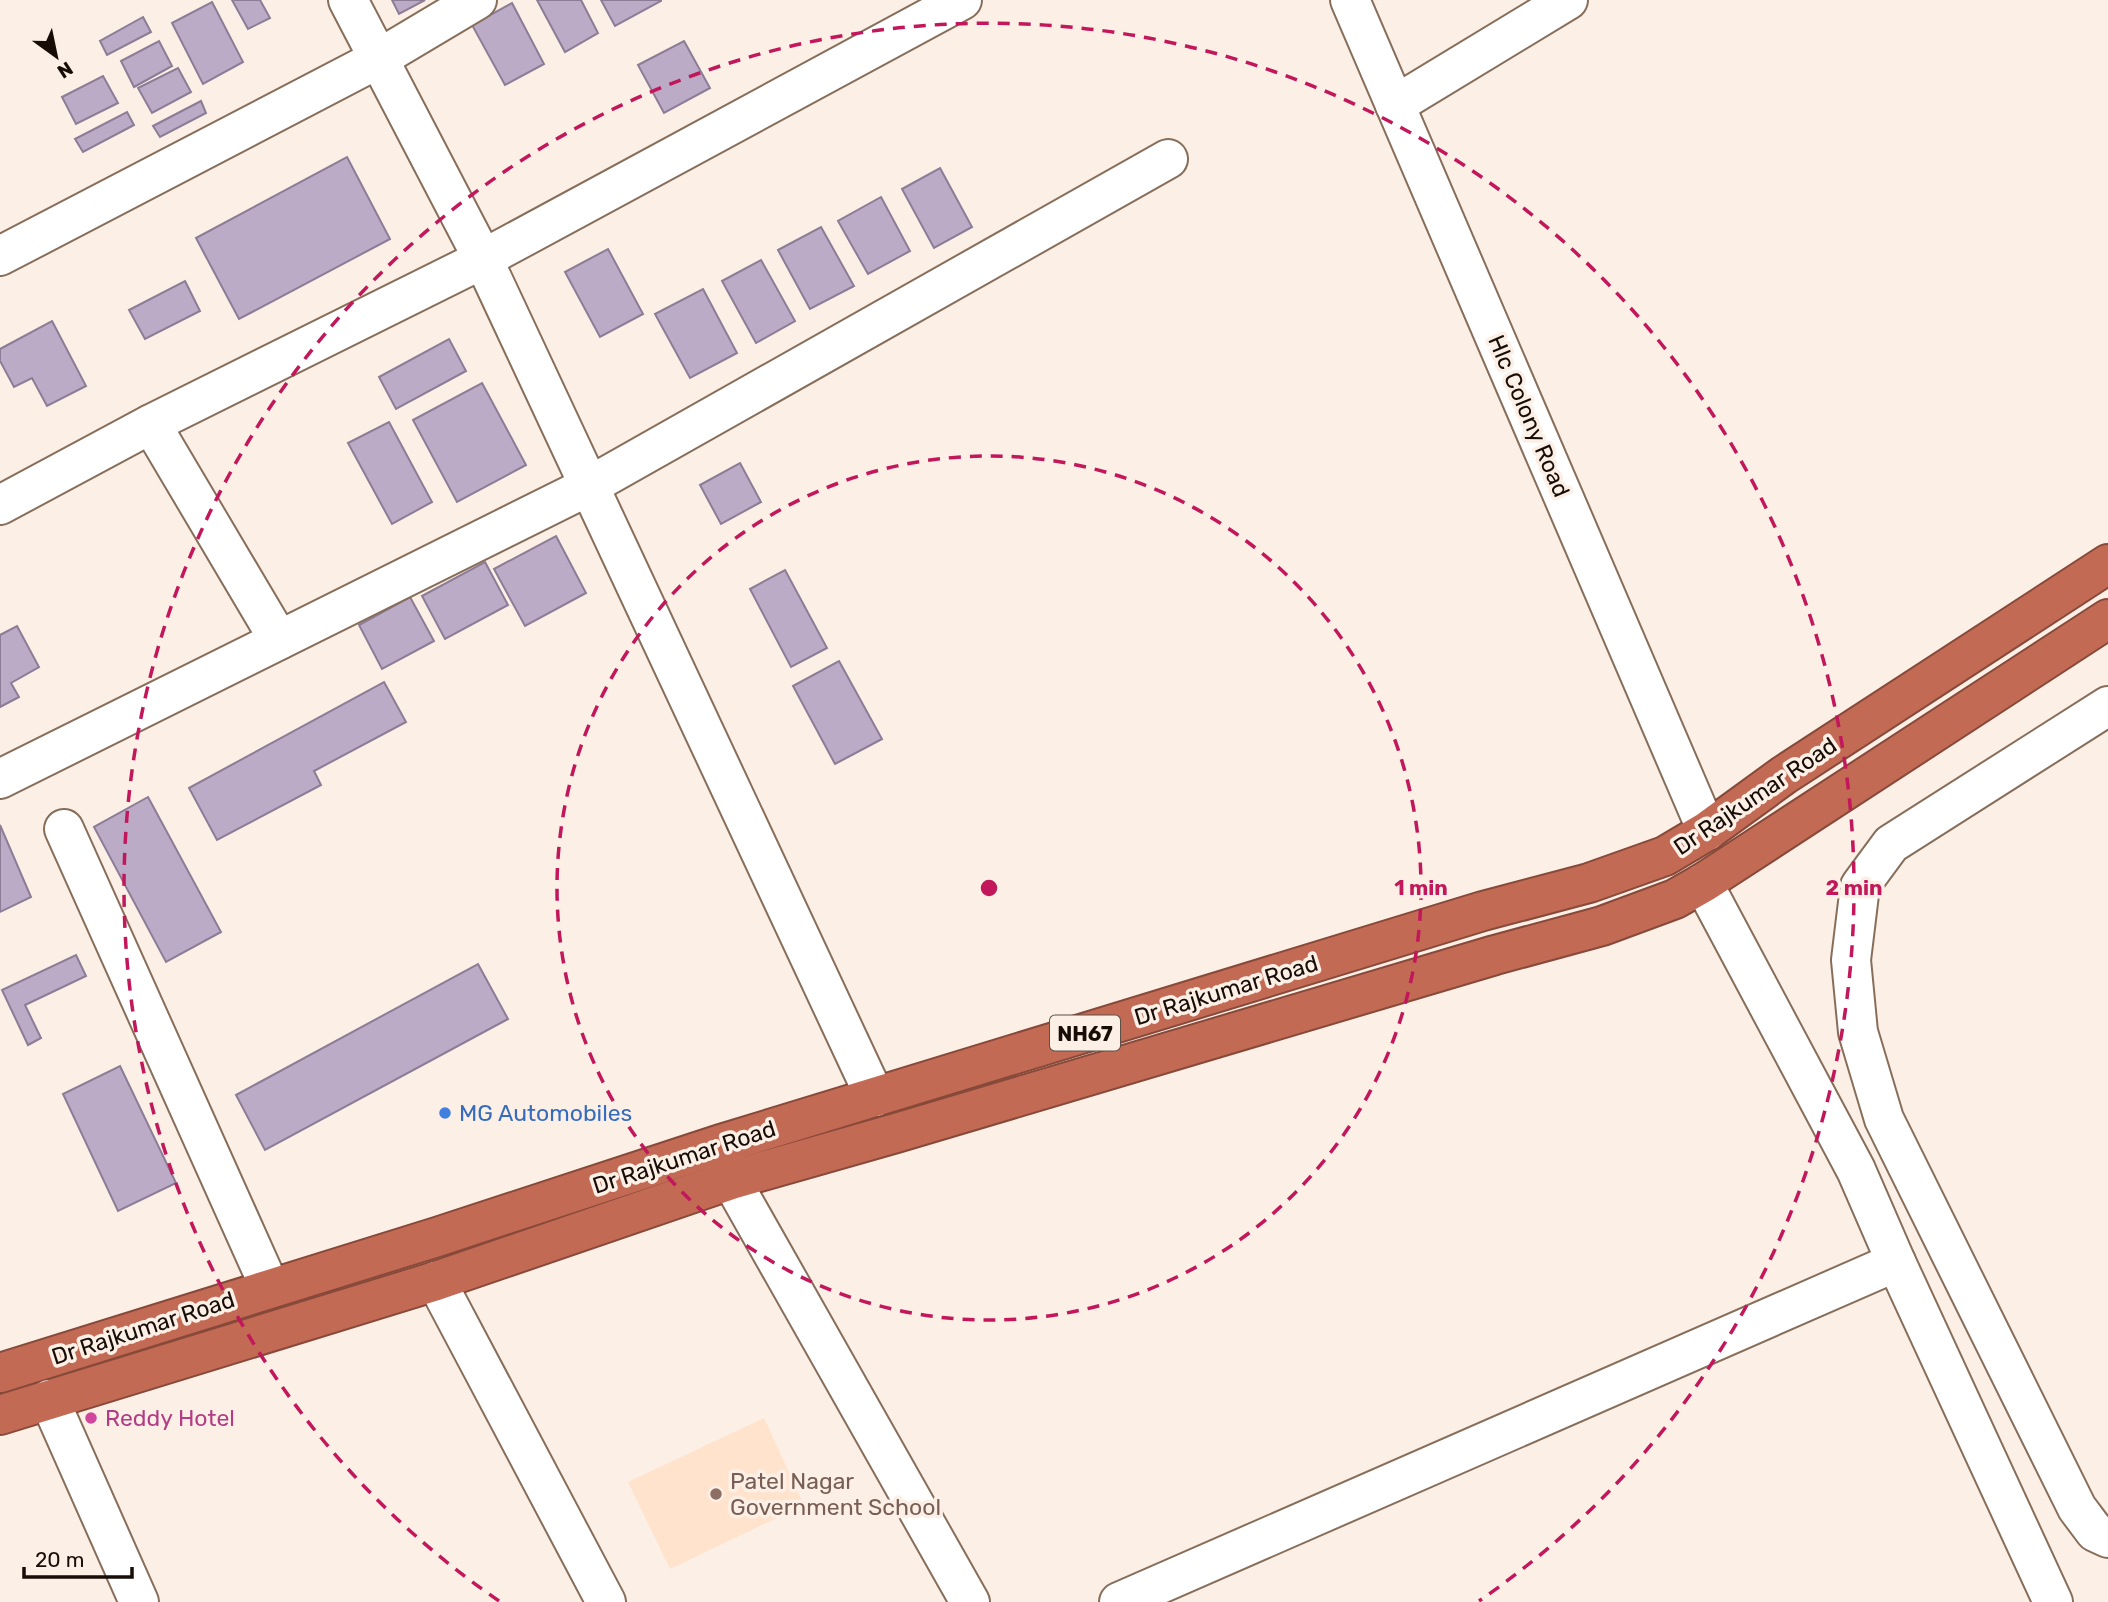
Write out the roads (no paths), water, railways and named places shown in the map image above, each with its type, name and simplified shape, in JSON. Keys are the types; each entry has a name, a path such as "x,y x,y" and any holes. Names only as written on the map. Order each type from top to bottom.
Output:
{"highway":[{"name":"Dr Rajkumar Road","path":"0,1415 436,1281 726,1162 875,1097 1483,911 1589,883 1665,856 1707,831 1784,775 2108,564"},
{"name":"Dr Rajkumar Road","path":"0,1373 437,1237 726,1162 909,1129 1495,955 1602,926 1675,899 1703,883 2108,619"}],"street":[{"path":"348,0 483,259 875,1097"},
{"path":"0,256 378,59 477,0"},
{"path":"0,505 151,424 483,259 962,0"},
{"name":"Hlc Colony Road","path":"1350,0 1707,831"},
{"path":"1395,105 1568,0"},
{"path":"0,779 589,486 1168,159"},
{"path":"151,424 279,640"},
{"path":"2108,706 1891,844 1860,886 1851,960 1858,1032 1884,1119 2077,1508 2095,1532 2108,1538"},
{"path":"64,829 270,1288"},
{"path":"1703,883 1856,1170 2053,1602"},
{"path":"726,1162 970,1602"},
{"path":"1119,1602 1896,1262"},
{"path":"436,1281 606,1602"},
{"path":"49,1399 139,1602"}],"place":[{"name":"MG Automobiles","path":"445,1113"},
{"name":"Reddy Hotel","path":"91,1418"},
{"name":"Patel Nagar Government School","path":"716,1494"}]}
